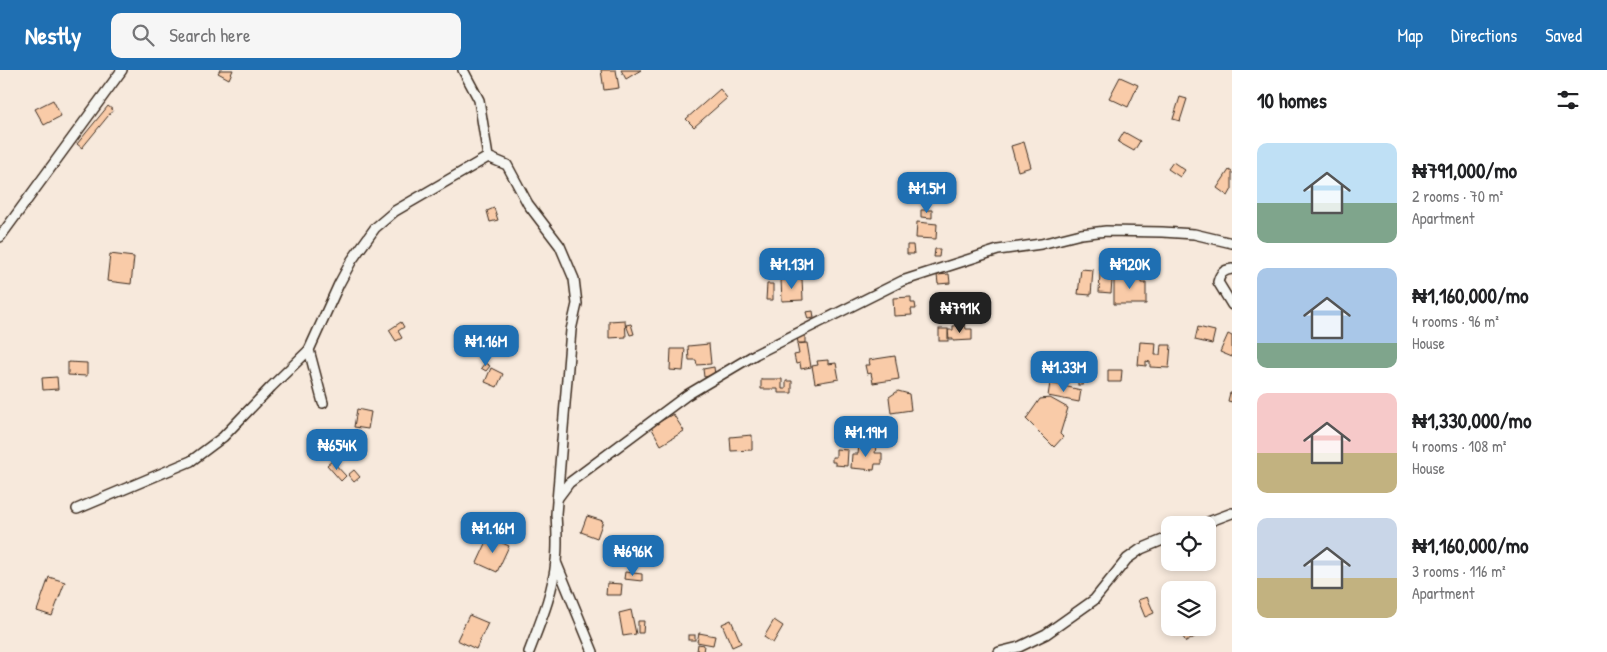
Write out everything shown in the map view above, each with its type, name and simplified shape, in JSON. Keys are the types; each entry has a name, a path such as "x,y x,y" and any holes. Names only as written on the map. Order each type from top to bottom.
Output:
{"street":[{"path":"0,237 122,70"},
{"path":"463,70 479,100 488,157"},
{"path":"76,509 191,461 223,437 310,350 352,260 375,228 395,211 488,157"},
{"path":"488,157 507,165 528,204 560,246 574,279 577,304 571,330 557,499 556,561 548,600 529,652"},
{"path":"557,499 569,483 688,396 756,354 902,281 998,250 1041,244 1081,234 1106,231 1194,234 1232,243"},
{"path":"1232,269 1224,271 1218,282 1232,305"},
{"path":"310,350 323,404"},
{"path":"1216,519 1232,513"},
{"path":"999,652 1019,647 1046,634 1094,600 1127,559 1141,549 1161,540"},
{"path":"556,561 593,652"}],"building":[{"path":"220,70 233,70 229,79 218,73"},
{"path":"601,70 616,70 619,88 604,90"},
{"path":"621,70 641,70 626,79"},
{"path":"1120,77 1138,85 1128,107 1109,98"},
{"path":"720,89 727,98 694,127 686,119"},
{"path":"1180,97 1187,99 1180,121 1173,119"},
{"path":"53,100 61,116 44,125 35,109"},
{"path":"108,106 113,110 82,148 77,144"},
{"path":"1124,132 1140,141 1134,151 1118,142"},
{"path":"1024,142 1031,167 1018,171 1011,146"},
{"path":"1173,162 1185,170 1180,177 1168,169"},
{"path":"1229,170 1232,172 1232,189 1228,196 1217,188"},
{"path":"494,208 498,220 490,222 487,211"},
{"path":"921,210 932,210 932,218 921,217"},
{"path":"917,222 937,224 936,239 916,238"},
{"path":"907,245 913,245 914,254 907,254"},
{"path":"935,249 940,249 939,257 934,257"},
{"path":"1140,252 1155,253 1154,262 1139,261"},
{"path":"110,254 134,257 131,284 107,281"},
{"path":"1101,254 1114,254 1111,293 1099,292"},
{"path":"1081,269 1093,270 1091,295 1078,294"},
{"path":"949,274 950,283 938,284 937,275"},
{"path":"1114,276 1142,276 1142,283 1146,283 1146,304 1114,304"},
{"path":"802,279 803,300 782,301 781,280"},
{"path":"767,284 773,284 773,300 766,300"},
{"path":"911,297 911,303 915,303 916,309 911,309 912,315 894,316 893,298"},
{"path":"813,311 814,318 808,319 806,312"},
{"path":"625,320 626,337 609,338 609,321"},
{"path":"401,322 404,327 398,331 402,338 396,341 389,330"},
{"path":"631,324 634,334 630,335 626,325"},
{"path":"965,325 966,329 972,329 972,340 953,341 953,339 949,339 948,330 953,330 953,326"},
{"path":"1198,327 1215,331 1212,344 1195,340"},
{"path":"939,329 948,329 948,341 939,341"},
{"path":"1228,334 1232,336 1232,357 1220,352"},
{"path":"805,335 805,343 798,343 797,336"},
{"path":"1140,342 1156,343 1155,355 1160,355 1161,345 1171,345 1169,368 1150,367 1150,362 1146,361 1146,366 1138,365"},
{"path":"807,343 811,367 801,369 800,363 796,364 794,355 799,354 797,344"},
{"path":"709,344 711,364 697,365 696,360 689,360 688,346"},
{"path":"671,349 685,349 683,371 670,370"},
{"path":"895,356 899,379 873,383 871,373 867,374 865,365 870,365 869,360"},
{"path":"828,360 828,364 836,363 839,379 815,383 812,366 818,365 817,361"},
{"path":"68,362 87,363 87,376 68,375"},
{"path":"485,363 490,366 486,371 481,368"},
{"path":"1055,364 1073,370 1071,377 1053,371"},
{"path":"714,367 715,375 704,377 703,369"},
{"path":"491,368 503,374 497,387 485,382"},
{"path":"1075,369 1083,372 1081,375 1074,372"},
{"path":"1108,370 1122,370 1121,382 1108,382"},
{"path":"1050,371 1070,378 1068,384 1048,377"},
{"path":"57,377 58,389 43,390 42,378"},
{"path":"761,379 782,379 782,389 786,389 786,381 792,381 792,393 778,393 778,389 761,389"},
{"path":"1078,380 1083,380 1083,385 1078,385"},
{"path":"1050,383 1081,390 1079,402 1048,396"},
{"path":"898,391 909,394 911,410 891,413 889,397"},
{"path":"1230,393 1232,393 1232,402 1228,401"},
{"path":"1050,398 1068,408 1060,434 1063,437 1054,447 1026,419 1040,399"},
{"path":"357,409 371,412 368,429 354,427"},
{"path":"673,414 684,431 661,445 651,427"},
{"path":"334,431 351,442 347,449 330,438"},
{"path":"752,435 752,450 731,451 730,437"},
{"path":"859,445 876,446 875,453 882,453 882,464 875,464 874,470 851,468 852,454 858,454"},
{"path":"836,449 848,450 847,466 835,465 835,462 832,462 832,457 836,457"},
{"path":"332,461 346,476 341,481 327,465"},
{"path":"354,470 360,477 354,482 348,475"},
{"path":"587,516 603,521 597,538 581,532"},
{"path":"479,519 492,525 490,531 476,524"},
{"path":"489,537 509,546 497,572 477,563"},
{"path":"625,572 642,574 642,581 624,579"},
{"path":"49,577 65,582 52,616 37,611"},
{"path":"607,583 622,584 621,595 606,595"},
{"path":"1147,597 1154,613 1145,617 1138,600"},
{"path":"631,610 636,634 623,636 619,613"},
{"path":"469,615 488,623 476,649 457,640"},
{"path":"731,620 741,643 732,647 722,624"},
{"path":"774,620 783,626 773,643 764,637"},
{"path":"638,621 644,621 643,633 638,633"},
{"path":"699,633 715,636 713,645 697,642"},
{"path":"688,635 695,635 695,640 688,640"},
{"path":"1182,636 1196,636 1186,642"},
{"path":"698,644 704,645 703,652 697,651"}]}
